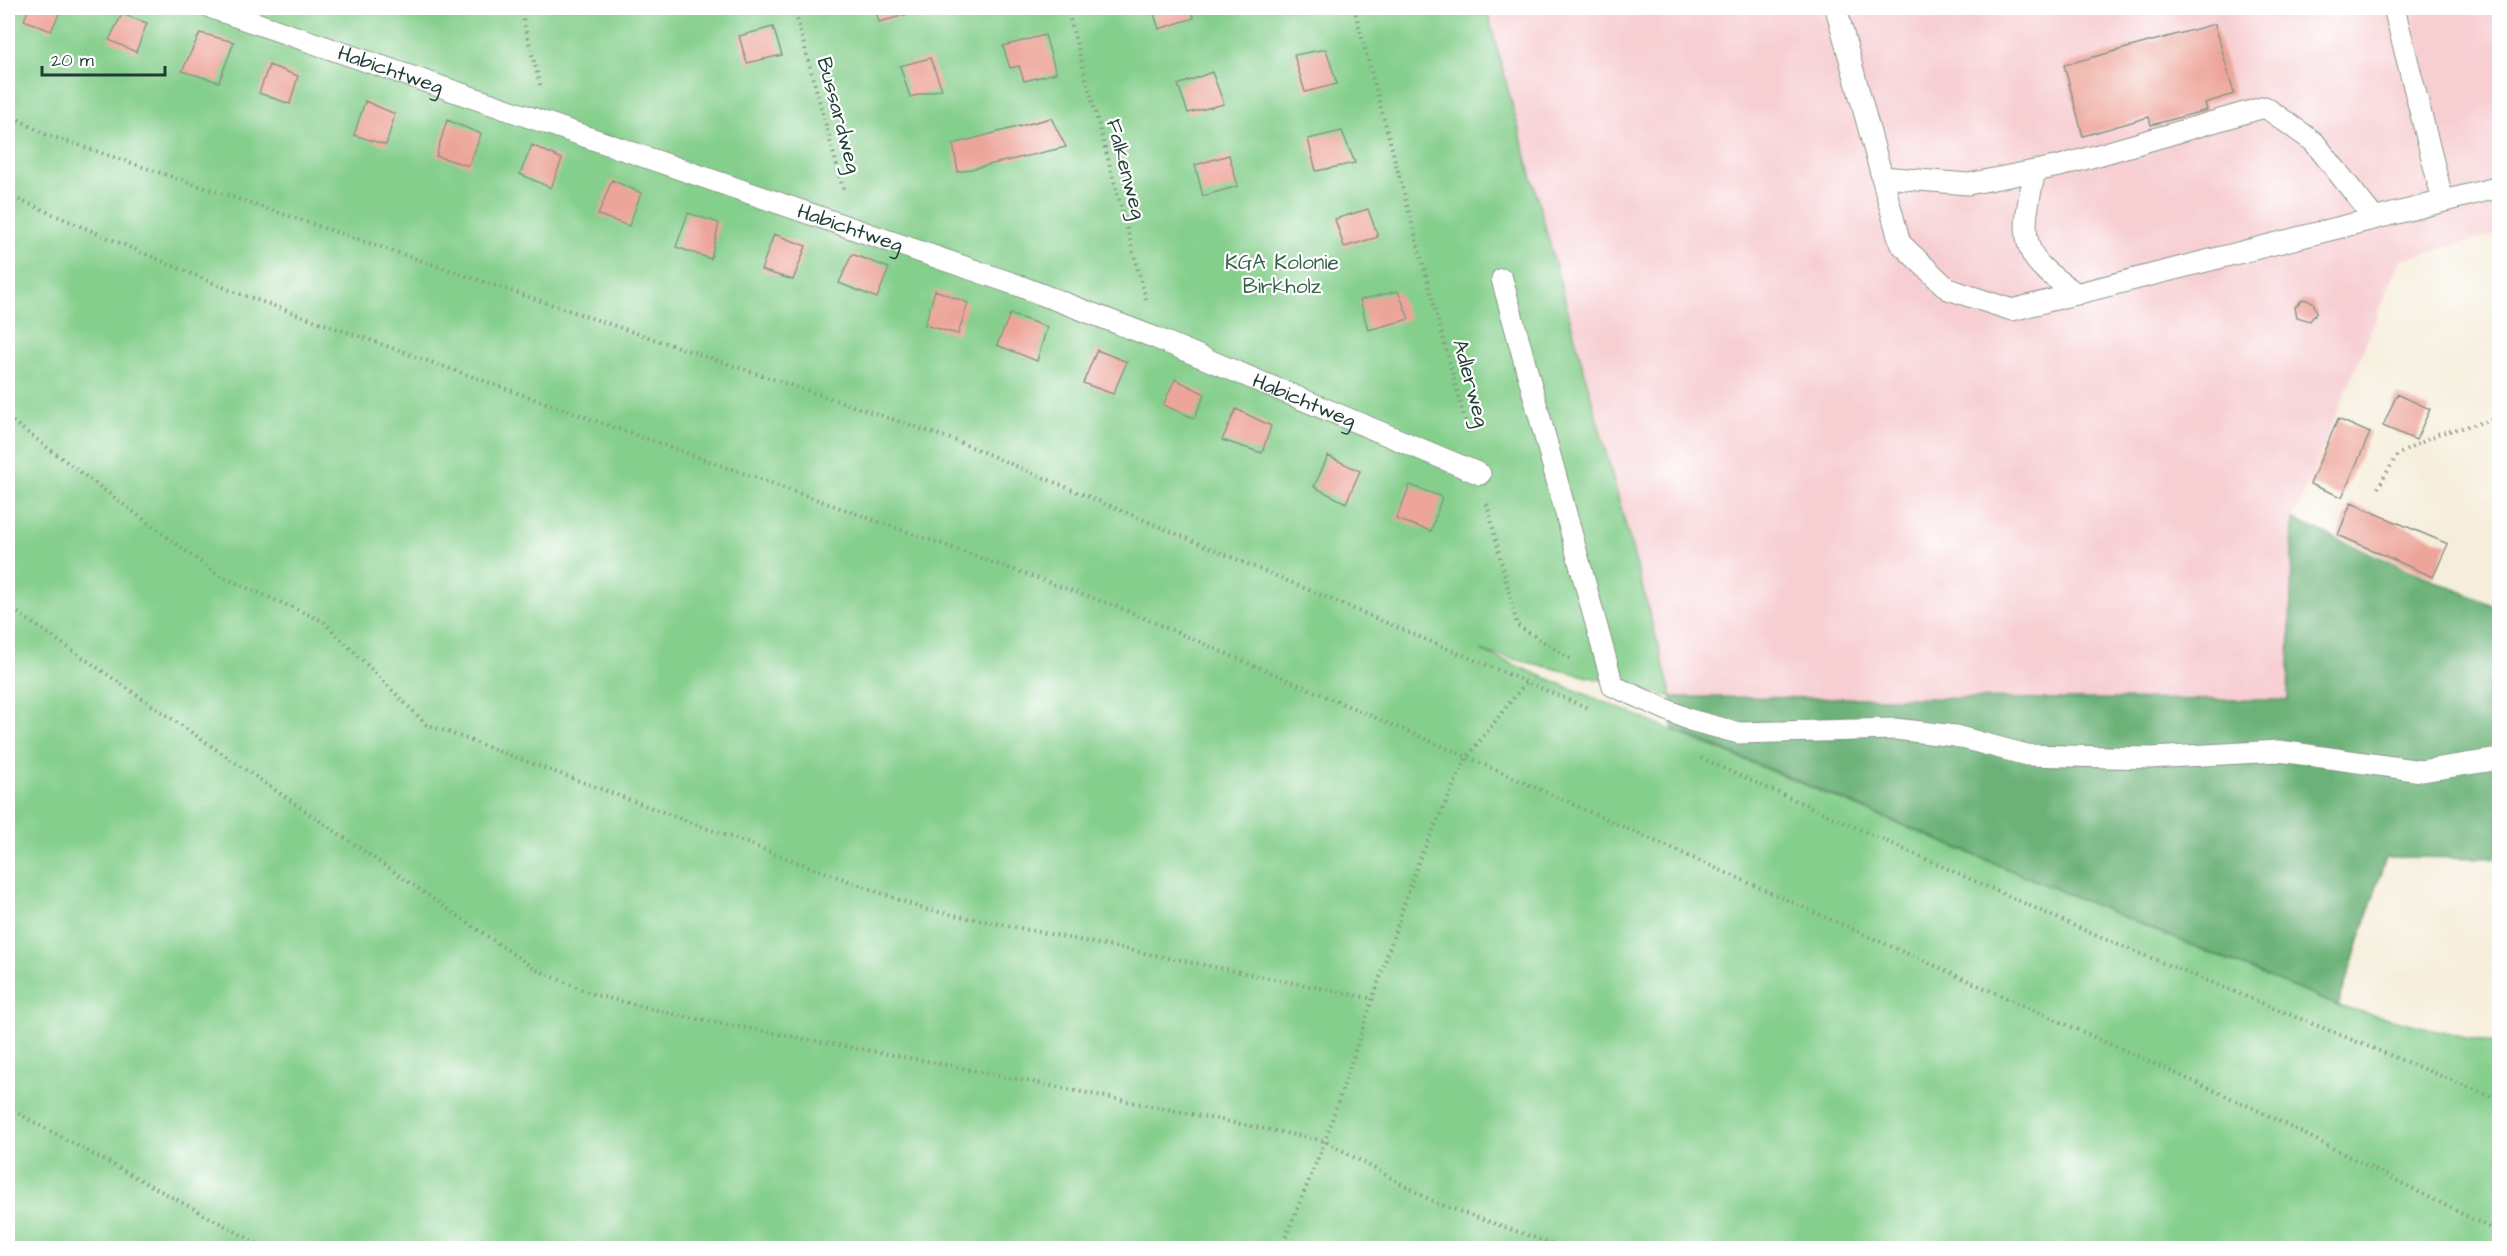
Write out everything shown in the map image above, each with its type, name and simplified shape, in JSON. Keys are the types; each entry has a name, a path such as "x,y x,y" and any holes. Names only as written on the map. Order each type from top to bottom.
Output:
{"lane":[{"name":"Habichtweg","path":"212,8 1017,285 1156,338 1480,474"},
{"path":"1836,8 1900,243 1948,289 2012,310 2499,187"},
{"path":"2394,8 2443,201"},
{"path":"1882,177 1968,184 2035,171 2265,106 2314,142 2374,219"},
{"path":"2035,171 2027,208 2026,236 2039,264 2077,294"},
{"path":"1502,279 1613,686 1690,720 1739,733 1895,729 1954,736 2027,755 2150,758 2279,751 2421,771 2499,759"}],"path":[{"path":"520,8 551,123"},
{"name":"Bussardweg","path":"794,8 855,231"},
{"name":"Falkenweg","path":"1067,8 1156,338"},
{"name":"Adlerweg","path":"1354,8 1480,474 1517,625 1613,686"},
{"path":"8,114 56,138 957,441 1598,712"},
{"path":"8,195 232,291 1118,607 1467,757 2253,1108 2499,1233"},
{"path":"8,418 219,575 322,621 426,724 924,909 1374,999"},
{"path":"2378,488 2397,455 2438,434 2499,418"},
{"path":"8,606 535,969 595,995 686,1017 954,1066 1325,1141 1436,1203 1564,1248"},
{"path":"1281,1248 1325,1141 1419,860 1467,757 1527,681"},
{"path":"1587,707 1613,686"},
{"path":"1696,756 2097,936 2499,1100"},
{"path":"8,1107 266,1248"}],"shaded area":[{"path":"1486,8 2499,8 2499,234 2400,260 2293,520 2288,700 1672,697"}],"green space":[{"name":"KGA Kolonie Birkholz","path":"8,8 1486,8 1672,697 1481,651 2338,1006 2499,1045 2499,1248 8,1248"},
{"path":"2293,520 2499,608 2499,858 2386,857 2338,1006 1673,729 1672,697 2288,700"}],"building":[{"path":"29,8 62,8 51,31 24,20"},
{"path":"875,8 912,8 913,13 879,22"},
{"path":"1152,8 1190,8 1194,18 1159,29"},
{"path":"122,14 147,23 136,52 109,40"},
{"path":"2215,24 2234,94 2205,103 2207,110 2151,125 2149,117 2083,136 2064,65"},
{"path":"773,27 782,55 747,63 739,36"},
{"path":"200,33 234,42 219,82 182,71"},
{"path":"1045,35 1056,73 1024,81 1019,66 1010,68 1003,46"},
{"path":"1326,49 1337,84 1305,92 1294,55"},
{"path":"930,58 942,89 910,97 900,66"},
{"path":"269,65 298,76 290,104 259,93"},
{"path":"1212,72 1224,104 1188,113 1178,85"},
{"path":"365,101 395,114 386,145 354,135"},
{"path":"1051,118 1066,147 958,172 953,144"},
{"path":"447,120 481,134 469,166 436,156"},
{"path":"1342,131 1355,163 1316,171 1308,139"},
{"path":"532,145 562,159 551,188 520,174"},
{"path":"1229,155 1238,186 1203,196 1195,165"},
{"path":"612,180 641,193 629,226 598,215"},
{"path":"1368,209 1378,237 1344,247 1335,219"},
{"path":"688,213 719,223 711,259 676,247"},
{"path":"774,234 806,246 793,280 761,270"},
{"path":"852,254 889,268 877,298 839,283"},
{"path":"935,290 968,303 958,334 925,325"},
{"path":"1398,291 1409,319 1368,330 1360,300"},
{"path":"2303,299 2313,302 2317,312 2310,321 2297,317 2295,307"},
{"path":"1010,314 1047,327 1037,361 997,345"},
{"path":"1097,350 1127,362 1113,394 1083,383"},
{"path":"1175,379 1205,394 1194,418 1163,405"},
{"path":"2397,394 2430,409 2416,440 2383,426"},
{"path":"1236,409 1271,426 1262,453 1222,440"},
{"path":"2338,419 2370,433 2342,497 2310,484"},
{"path":"1328,456 1360,471 1346,503 1314,487"},
{"path":"1410,485 1442,497 1431,531 1396,519"},
{"path":"2351,503 2448,544 2433,577 2338,535"}]}
